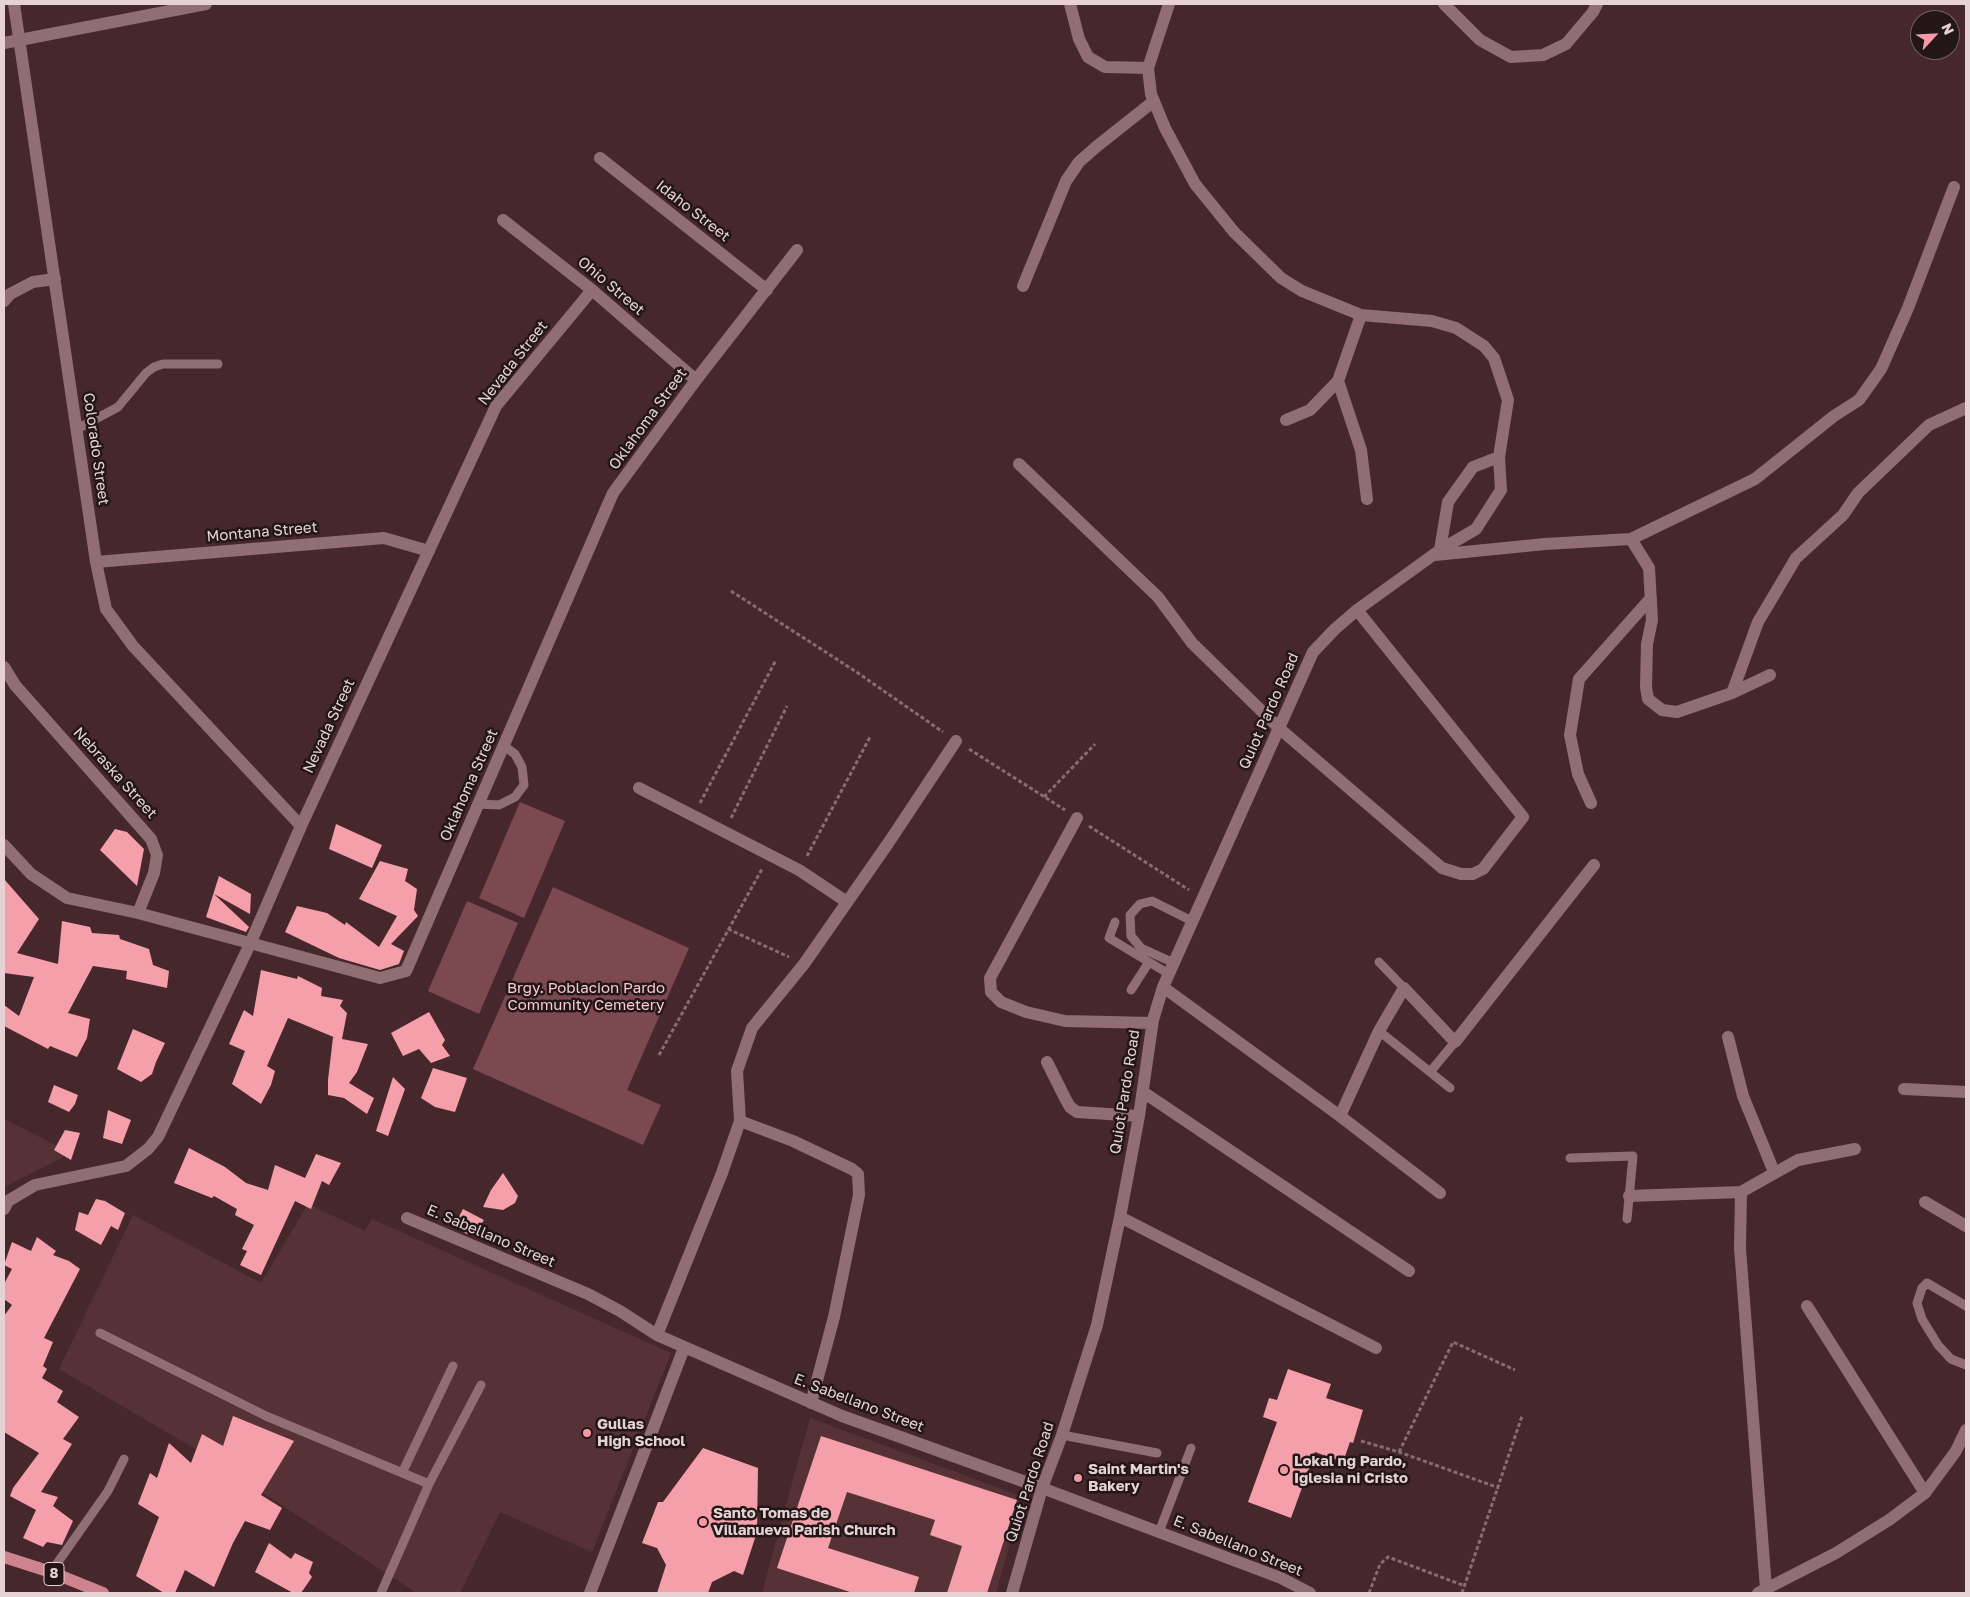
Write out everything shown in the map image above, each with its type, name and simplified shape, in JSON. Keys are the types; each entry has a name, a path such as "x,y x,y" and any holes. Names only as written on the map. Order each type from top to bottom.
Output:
{"main road":[{"name":"8","path":"4,1557 51,1572 97,1592"}],"street":[{"name":"Colorado Street","path":"14,4 96,562 106,609 133,646 300,826"},
{"path":"4,43 206,4"},
{"path":"1070,4 1079,39 1088,57 1105,67 1148,68"},
{"path":"1169,4 1148,68 1151,94 1165,128 1195,184 1234,232 1281,278 1302,291 1361,315 1432,321 1456,328 1484,346 1494,358 1508,400 1499,457 1473,467 1448,502 1437,552 1631,539 1755,479 1834,416 1859,400 1882,369 1908,308 1954,186"},
{"path":"1444,4 1480,40 1511,57 1543,55 1566,44 1593,12 1597,4"},
{"path":"1023,286 1066,181 1079,162 1154,101"},
{"name":"Idaho Street","path":"600,158 767,290"},
{"name":"Ohio Street","path":"503,220 592,290 696,380"},
{"name":"Oklahoma Street","path":"4,845 31,874 67,898 138,913 380,978 406,971 613,494 696,380 797,250"},
{"path":"4,301 10,294 33,282 55,279"},
{"name":"Nevada Street","path":"4,1209 8,1201 35,1185 126,1166 148,1149 158,1137 250,944 300,826 496,406 592,290"},
{"path":"1286,420 1310,410 1338,381 1361,315"},
{"path":"1338,381 1361,450 1367,499"},
{"path":"1732,693 1758,622 1796,558 1844,515 1858,493 1929,425 1966,408"},
{"name":"Quiot Pardo Road","path":"1012,1593 1042,1488 1062,1435 1097,1325 1139,1116 1152,1023 1171,969 1313,652 1357,610 1437,552 1476,529 1501,490 1499,457"},
{"path":"1019,464 1158,597 1192,643 1280,729 1442,868 1461,874 1473,874 1483,869 1524,817 1357,610"},
{"name":"Montana Street","path":"96,562 384,538 429,551"},
{"path":"1631,539 1649,568 1652,620 1647,644 1646,687 1648,699 1662,710 1677,712 1732,693 1770,676"},
{"path":"1591,803 1578,774 1570,735 1579,679 1651,598"},
{"name":"Nebraska Street","path":"4,667 15,685 151,839 157,854 154,873 138,913"},
{"path":"657,1335 722,1173 740,1121 738,1071 752,1028 804,964 956,740"},
{"path":"639,788 799,870 847,902"},
{"path":"1077,818 990,978 991,992 1000,1002 1026,1012 1065,1021 1152,1023"},
{"path":"1340,1116 1379,1031 1404,988 1455,1042 1594,865"},
{"path":"1163,988 1340,1116 1440,1193"},
{"path":"1728,1038 1743,1096 1774,1172"},
{"path":"1047,1062 1070,1107 1077,1112 1139,1116"},
{"path":"1904,1089 1966,1092"},
{"path":"1143,1092 1410,1271"},
{"path":"740,1121 793,1141 852,1169 858,1174 860,1184 859,1195 834,1317 811,1403"},
{"path":"1629,1196 1742,1192 1798,1160 1855,1149"},
{"path":"1742,1192 1740,1248 1762,1591 1836,1553 1889,1520 1924,1493 1956,1451 1966,1430"},
{"path":"1925,1202 1966,1226"},
{"path":"1120,1217 1376,1348"},
{"name":"E. Sabellano Street","path":"407,1218 588,1294 620,1311 657,1335 684,1348 842,1416 1042,1488 1281,1578 1310,1593"},
{"path":"1806,1306 1924,1493"},
{"path":"590,1593 684,1348"}],"lane":[{"path":"77,429 118,407 146,373 154,367 163,364 218,364"},
{"path":"478,804 499,805 515,797 524,785 522,767 515,754 504,746"},
{"path":"1171,969 1141,948 1131,936 1130,915 1140,904 1152,901 1192,921"},
{"path":"1115,922 1110,938 1149,962 1171,969"},
{"path":"1131,990 1149,962"},
{"path":"1379,962 1404,988"},
{"path":"1379,1031 1450,1088"},
{"path":"1430,1072 1455,1042"},
{"path":"1570,1158 1634,1156 1626,1219"},
{"path":"1966,1306 1927,1283 1922,1288 1917,1303 1922,1319 1938,1345 1951,1359 1966,1365"},
{"path":"100,1333 266,1416 429,1484"},
{"path":"402,1473 453,1366"},
{"path":"381,1593 429,1484 482,1385"},
{"path":"1062,1435 1157,1452"},
{"path":"1159,1532 1191,1448"},
{"path":"51,1572 108,1490 124,1459"}],"path":[{"path":"731,591 855,671 956,740"},
{"path":"693,817 776,660"},
{"path":"724,832 787,706"},
{"path":"799,870 870,737"},
{"path":"1044,797 1095,744"},
{"path":"659,1055 770,855"},
{"path":"728,929 804,964"},
{"path":"1399,1452 1453,1342 1515,1370"},
{"path":"1462,1593 1522,1416"},
{"path":"1361,1442 1399,1452 1499,1488"},
{"path":"1369,1593 1380,1564 1388,1557 1464,1586"}],"shaded area":[{"path":"4,1119 71,1153 4,1187"},
{"path":"308,1204 365,1231 372,1219 671,1353 592,1552 500,1512 460,1593 417,1593 192,1447 59,1369 133,1215 261,1283"},
{"path":"810,1418 1023,1497 996,1593 762,1593"}],"green space":[{"path":"520,802 565,821 524,918 479,898"},
{"name":"Brgy. Poblacion Pardo Community Cemetery","path":"553,887 689,948 627,1090 661,1105 643,1145 473,1069"},
{"path":"467,901 518,923 479,1014 428,991"}],"building":[{"path":"336,824 382,845 372,868 329,849"},
{"path":"115,829 127,832 144,849 137,886 100,850"},
{"path":"380,861 408,869 405,881 417,889 414,910 418,916 391,944 404,951 399,964 380,970 339,958 285,932 297,906 327,913 345,925 346,922 379,947 397,916 359,899"},
{"path":"219,876 251,894 250,914 214,894 249,927 246,932 206,917"},
{"path":"4,879 39,919 17,953 58,964 62,921 90,927 92,933 119,935 120,939 149,949 153,965 169,971 167,988 126,979 127,971 93,966 68,1013 90,1019 87,1038 77,1057 50,1046 48,1049 4,1026 4,1005 19,1016 34,977 4,973"},
{"path":"261,970 297,979 298,976 322,988 321,996 343,1000 340,1006 347,1013 342,1039 368,1044 357,1072 349,1083 374,1098 367,1114 344,1098 328,1095 333,1037 336,1038 288,1018 267,1066 275,1071 271,1085 261,1104 232,1084 245,1051 229,1044 244,1010 253,1016"},
{"path":"429,1012 445,1040 442,1045 450,1056 431,1063 419,1049 403,1056 391,1033"},
{"path":"133,1029 165,1043 152,1074 141,1082 117,1069"},
{"path":"433,1068 467,1078 455,1112 435,1107 421,1098"},
{"path":"393,1077 405,1089 388,1136 376,1131"},
{"path":"54,1085 78,1095 75,1104 69,1112 48,1102"},
{"path":"108,1110 131,1120 122,1144 103,1138"},
{"path":"65,1130 80,1133 71,1160 54,1150"},
{"path":"189,1148 225,1167 246,1183 268,1190 275,1165 305,1178 316,1154 341,1163 329,1185 322,1181 311,1209 295,1201 261,1275 240,1265 247,1251 242,1249 254,1225 235,1215 237,1209 214,1196 212,1198 174,1183"},
{"path":"503,1173 518,1196 515,1203 503,1210 483,1207 491,1190"},
{"path":"96,1199 105,1201 125,1213 118,1230 111,1226 101,1245 75,1230 79,1212 88,1215"},
{"path":"463,1209 484,1220 475,1233 467,1234 454,1226"},
{"path":"37,1237 56,1251 53,1255 69,1261 80,1269 44,1338 53,1342 43,1366 47,1369 42,1378 63,1391 57,1402 79,1417 63,1439 72,1444 41,1492 58,1497 53,1506 73,1521 62,1545 47,1542 43,1547 23,1538 36,1510 10,1496 13,1488 39,1453 4,1432 4,1316 12,1305 4,1299 4,1284 12,1269 4,1265 12,1242 31,1251"},
{"path":"1288,1369 1331,1384 1326,1398 1363,1410 1353,1443 1350,1442 1343,1462 1315,1452 1291,1518 1248,1502 1277,1422 1263,1417 1269,1398 1277,1400"},
{"path":"233,1416 294,1441 261,1495 282,1508 270,1530 245,1521 233,1543 214,1587 185,1570 175,1593 164,1593 136,1576 159,1517 138,1504 150,1473 157,1478 169,1443 191,1463 202,1434 223,1446"},
{"path":"821,1436 1017,1500 987,1593 947,1593 962,1546 930,1535 935,1520 847,1492 828,1548 919,1577 914,1593 853,1593 777,1568"},
{"name":"Santo Tomas de Villanueva Parish Church","path":"703,1448 758,1468 757,1532 743,1575 734,1571 712,1582 708,1593 657,1593 666,1565 657,1548 642,1543 658,1502 663,1502"},
{"path":"269,1543 291,1559 295,1553 313,1562 309,1573 312,1577 301,1593 293,1593 255,1572"}],"place":[{"name":"Gullas High School","path":"587,1433"},
{"name":"Lokal ng Pardo, Iglesia ni Cristo","path":"1284,1470"},
{"name":"Saint Martin's Bakery","path":"1078,1478"},
{"name":"Santo Tomas de Villanueva Parish Church","path":"703,1522"}]}
